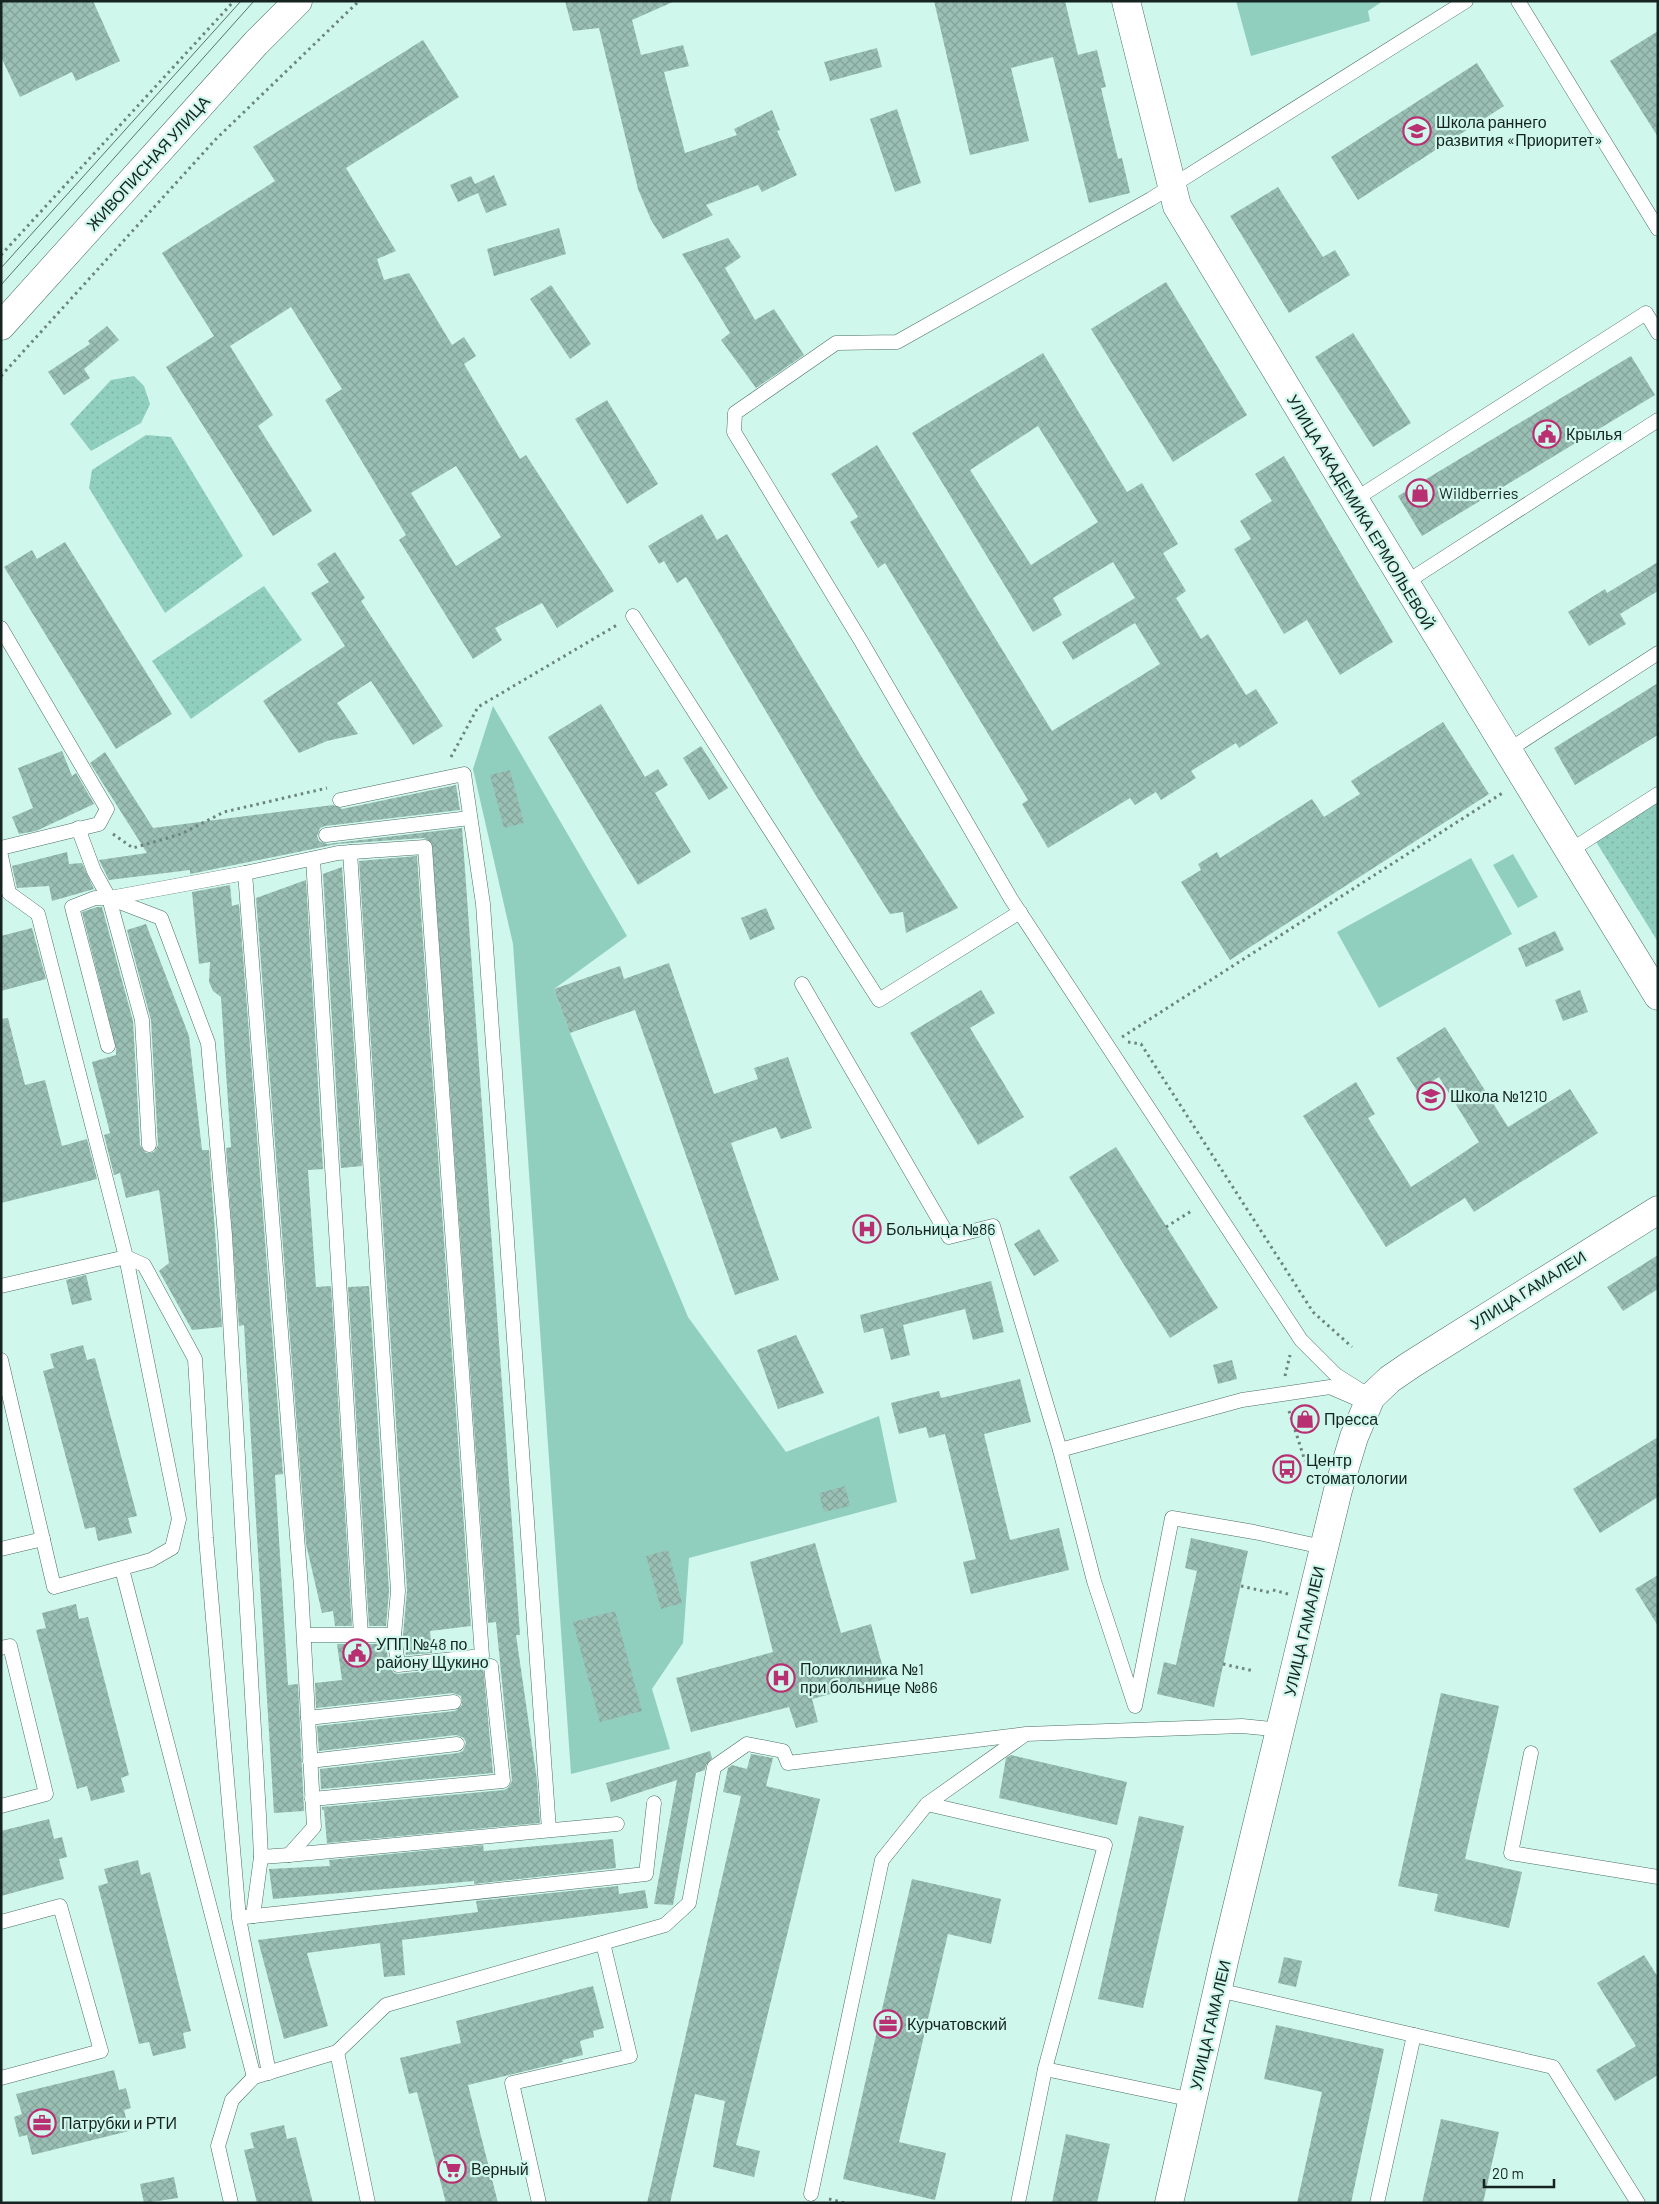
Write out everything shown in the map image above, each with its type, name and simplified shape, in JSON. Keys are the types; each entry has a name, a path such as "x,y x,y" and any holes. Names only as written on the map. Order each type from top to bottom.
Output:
{"street":[{"name":"ЖИВОПИСНАЯ УЛИЦА","path":"1,326 256,43 298,1"},
{"name":"УЛИЦА АКАДЕМИКА ЕРМОЛЬЕВОЙ","path":"1126,1 1171,186 1177,206 1193,236 1568,852 1658,996"},
{"name":"УЛИЦА ГАМАЛЕИ","path":"1169,2203 1323,1548 1351,1446 1369,1400 1390,1379 1412,1364 1658,1210"}],"lane":[{"path":"1369,1400 1336,1375 1301,1340 1020,912 861,641 734,432 735,413 836,343 897,342 1171,186 1466,1"},
{"path":"1518,1 1658,229"},
{"path":"1354,500 1646,313 1658,333"},
{"path":"1405,583 1658,420"},
{"path":"633,616 879,1000 1020,912"},
{"path":"1,628 107,809 99,824 1,848"},
{"path":"1507,751 1658,653"},
{"path":"340,800 464,774 483,904 550,1830"},
{"path":"1568,852 1658,794"},
{"path":"326,835 470,818"},
{"path":"78,828 94,871 110,898 142,1020 149,1145"},
{"path":"108,1046 72,907 95,898 110,898 350,852 425,847 482,1656 398,1665 394,1635 398,1591 350,852"},
{"path":"1,856 9,893 38,914 126,1257 179,1519 172,1548 151,1560 54,1587 5,1395 1,1360"},
{"path":"313,859 360,1635"},
{"path":"245,873 304,1635 314,1827 289,1855"},
{"path":"110,898 161,918 208,1043 225,1235 261,1857 253,1916"},
{"path":"802,984 949,1237 993,1226 1060,1450 1094,1582 1135,1706 1172,1518 1254,1532 1323,1548"},
{"path":"1,1286 126,1257 144,1265 195,1359 206,1538 239,1918 269,2073"},
{"path":"1060,1450 1242,1400 1330,1387 1369,1400"},
{"path":"1,1549 43,1539"},
{"path":"122,1569 254,2077"},
{"path":"304,1635 394,1635"},
{"path":"1,1648 10,1646 46,1794 1,1806"},
{"path":"312,1799 503,1781 492,1666"},
{"path":"308,1718 454,1702"},
{"path":"231,2203 218,2146 232,2100 254,2077 337,2052 386,2005 665,1925 688,1904 714,1767 746,1744 783,1750 788,1763 1026,1734 1242,1726 1281,1730"},
{"path":"811,2194 882,1860 927,1804 1026,1734"},
{"path":"310,1760 457,1744"},
{"path":"1531,1753 1511,1854 1658,1877"},
{"path":"239,1918 646,1874 654,1803"},
{"path":"927,1804 1105,1845 1045,2069 1018,2203"},
{"path":"261,1857 617,1824"},
{"path":"1,1922 60,1906 101,2051 1,2078"},
{"path":"539,2203 512,2083 630,2056 602,1943"},
{"path":"1218,1990 1552,2067 1638,2203"},
{"path":"1377,2203 1414,2035"},
{"path":"337,2052 368,2203"},
{"path":"1045,2069 1193,2100"}],"path":[{"path":"1,254 234,1"},
{"path":"1,376 215,140 359,1"},
{"path":"442,761 451,758 478,707 633,616"},
{"path":"1352,1347 1313,1312 1141,1044 1117,1040 1524,779"},
{"path":"99,824 133,848 181,834 224,812 328,788"},
{"path":"1166,1227 1198,1207"},
{"path":"1241,1586 1272,1593"},
{"path":"1223,1664 1254,1671"}],"green space":[{"path":"1236,1 1383,1 1368,11 1370,21 1251,56"},
{"path":"134,376 144,386 150,404 141,423 91,451 70,424 111,380"},
{"path":"146,435 171,437 243,556 165,613 89,488 92,470"},
{"path":"264,586 302,640 191,719 152,661"},
{"path":"493,706 627,936 554,989 570,1033 688,1317 786,1452 879,1416 897,1502 689,1558 683,1643 652,1689 670,1749 571,1774 513,944 473,769"},
{"path":"1658,801 1658,942 1595,840"},
{"path":"1513,854 1538,897 1518,908 1493,865"},
{"path":"1471,858 1512,934 1379,1008 1337,932"}],"building":[{"path":"1,1 93,1 120,61 76,81 72,72 20,97 1,57"},
{"path":"565,1 675,1 632,20 641,55 683,45 689,66 664,72 685,153 737,135 734,129 772,110 780,130 777,131 797,175 762,192 758,185 706,205 713,215 663,239 651,220 638,189 599,28 573,31"},
{"path":"934,1 1065,1 1078,55 1097,50 1106,87 1101,88 1118,159 1122,158 1130,193 1089,203 1053,57 1011,68 1029,141 970,155"},
{"path":"1658,31 1658,137 1610,61"},
{"path":"423,40 459,97 346,168 396,251 377,259 384,280 409,273 452,345 464,337 476,356 464,364 520,459 526,455 614,591 557,628 542,603 495,628 502,640 473,659 399,540 406,535 325,400 342,389 291,307 230,346 273,415 258,426 312,511 273,536 166,367 214,336 162,253 275,181 253,147","holes":["456,466 501,537 456,566 411,493"]},
{"path":"877,48 882,67 830,81 824,62"},
{"name":"Школа раннего развития «Приоритет»","path":"1477,63 1504,106 1358,200 1331,157"},
{"path":"897,109 921,183 895,192 870,119"},
{"path":"494,175 507,205 486,213 478,193 458,202 450,185 471,176 475,184"},
{"path":"1278,187 1323,257 1335,250 1350,275 1289,313 1230,216"},
{"path":"559,228 566,254 494,276 487,249"},
{"path":"728,238 741,257 725,268 755,320 774,309 804,355 756,388 721,340 730,333 682,254"},
{"path":"1166,282 1247,415 1173,462 1091,329"},
{"path":"551,285 591,344 570,359 530,299"},
{"path":"107,326 119,340 84,369 90,378 64,395 48,372 90,344 88,341"},
{"path":"1353,333 1411,423 1373,447 1315,357"},
{"path":"1043,353 1127,492 1142,483 1178,544 1163,553 1186,591 1176,598 1201,639 1208,634 1246,695 1256,689 1278,723 1239,748 1236,743 1191,771 1196,778 1161,800 1156,792 1135,805 1130,798 1048,848 1022,804 1028,800 885,563 878,568 850,522 858,517 831,474 877,445 1052,731 1160,664 1135,623 1073,660 1062,642 1135,598 1113,562 1053,598 1062,615 1033,632 912,433","holes":["1038,426 1098,522 1031,565 970,470"]},
{"path":"1631,356 1655,395 1422,536 1398,496"},
{"path":"607,400 658,484 627,504 575,419"},
{"path":"1284,456 1393,642 1340,675 1307,620 1284,634 1234,549 1251,539 1240,521 1272,501 1255,474"},
{"path":"702,514 717,540 727,534 863,759 958,908 906,933 903,912 890,914 815,794 686,577 677,583 664,561 659,564 648,546"},
{"path":"65,542 172,714 116,749 4,567 32,550 37,559"},
{"path":"335,552 365,598 361,601 443,726 413,745 371,681 337,703 358,734 327,741 299,753 263,701 345,646 311,593 329,582 317,564"},
{"path":"1658,562 1658,591 1620,614 1626,624 1589,646 1568,612 1605,589 1607,593"},
{"path":"1658,683 1658,735 1575,785 1554,748"},
{"path":"601,704 645,777 658,769 668,785 655,793 691,852 638,885 548,737"},
{"path":"1443,722 1489,794 1230,960 1181,882 1201,870 1198,864 1217,852 1220,858 1312,799 1324,817 1360,794 1351,781"},
{"path":"701,746 728,788 709,800 683,758"},
{"path":"62,751 72,776 76,773 94,804 36,831 19,834 12,817 33,808 18,768"},
{"path":"105,752 153,828 333,805 342,809 456,785 460,810 325,826 320,828 317,836 319,841 327,844 462,828 520,1635 516,1635 537,1780 540,1823 327,1843 324,1810 322,1810 322,1807 504,1790 508,1788 512,1781 496,1622 488,1623 432,843 424,838 337,844 190,874 190,870 109,880 99,860 147,853 90,763"},
{"path":"510,770 524,823 504,828 490,775"},
{"path":"67,852 69,864 82,863 94,889 52,901 49,886 17,888 12,866"},
{"path":"417,856 471,1626 430,1631 432,1653 406,1655 403,1635 407,1590 359,861"},
{"path":"342,867 362,1166 341,1168 323,874"},
{"path":"306,880 323,1169 308,1170 316,1287 331,1286 352,1626 335,1626 333,1611 322,1613 306,1544 256,898"},
{"path":"230,885 232,906 239,904 283,1474 275,1475 288,1685 298,1684 304,1811 274,1813 244,1325 239,1326 226,1148 231,1147 221,997 213,991 209,982 210,962 199,964 192,892"},
{"path":"102,907 133,1021 140,1145 146,1153 154,1152 158,1145 151,1020 127,930 146,924 189,1036 202,1150 209,1150 222,1327 192,1330 159,1271 169,1263 159,1190 126,1198 120,1173 114,1175 104,1135 110,1133 92,1062 116,1055 116,1048 82,912"},
{"path":"766,908 775,929 750,940 741,918"},
{"path":"32,928 46,979 1,991 1,936"},
{"path":"1555,931 1564,950 1526,967 1518,948"},
{"path":"669,963 714,1094 758,1079 754,1068 788,1057 812,1128 781,1139 776,1127 731,1143 779,1280 735,1295 635,1010 570,1033 554,989 620,966 624,979"},
{"path":"981,990 995,1013 970,1028 1024,1117 978,1145 910,1033"},
{"path":"1580,990 1588,1012 1563,1021 1555,1000"},
{"path":"8,1018 25,1085 45,1080 62,1146 87,1139 97,1179 1,1203 1,1019"},
{"path":"1445,1027 1508,1127 1570,1089 1598,1133 1474,1212 1465,1198 1386,1247 1303,1116 1356,1082 1375,1114 1368,1118 1411,1187 1479,1142 1439,1077 1417,1091 1396,1058"},
{"path":"1116,1147 1218,1308 1170,1338 1069,1177"},
{"path":"1039,1229 1059,1261 1034,1276 1014,1244"},
{"path":"1658,1255 1658,1289 1623,1311 1607,1287"},
{"path":"86,1275 92,1300 72,1305 66,1280"},
{"path":"991,1281 1004,1332 973,1340 965,1309 903,1325 910,1355 891,1360 883,1328 864,1333 860,1315"},
{"path":"369,1286 389,1591 386,1626 369,1626 348,1287"},
{"path":"796,1335 824,1393 778,1409 757,1350"},
{"path":"83,1345 87,1360 95,1358 137,1516 128,1518 132,1533 98,1541 95,1527 85,1529 43,1371 54,1368 50,1354"},
{"path":"1232,1360 1237,1379 1218,1384 1213,1365"},
{"path":"1020,1379 1031,1422 984,1434 1010,1540 1059,1528 1069,1570 971,1594 963,1562 976,1559 945,1434 929,1438 926,1427 899,1434 891,1403 939,1391 941,1398"},
{"path":"1658,1437 1658,1497 1600,1533 1573,1489"},
{"path":"845,1486 850,1506 824,1512 819,1493"},
{"path":"1191,1538 1248,1551 1214,1707 1157,1694 1164,1662 1176,1665 1197,1571 1185,1568"},
{"name":"Поликлиника №1 при больнице №86","path":"815,1543 841,1633 871,1624 886,1679 812,1699 818,1722 796,1728 789,1707 691,1732 676,1678 773,1652 750,1562"},
{"path":"668,1550 682,1603 661,1609 646,1556"},
{"path":"1658,1575 1658,1626 1635,1589"},
{"path":"76,1604 79,1619 88,1617 129,1775 121,1778 125,1792 91,1801 87,1786 77,1789 36,1630 46,1628 42,1613"},
{"path":"615,1611 642,1711 600,1722 573,1622"},
{"path":"337,1644 386,1644 389,1667 394,1673 398,1674 483,1665 493,1773 321,1789 320,1769 458,1753 463,1751 466,1743 464,1738 456,1735 319,1751 317,1726 455,1711 462,1705 461,1696 453,1693 316,1708 315,1683 342,1680"},
{"path":"1441,1693 1499,1706 1465,1859 1522,1872 1509,1928 1434,1911 1438,1894 1398,1886"},
{"path":"710,1751 712,1758 706,1765 705,1770 696,1773 673,1905 654,1904 677,1780 611,1802 606,1783"},
{"path":"751,1754 773,1758 766,1786 820,1799 736,2145 760,2151 754,2177 713,2167 725,2101 695,2094 670,2203 647,2203 741,1796 723,1792 728,1768 732,1765 747,1769"},
{"path":"1011,1755 1127,1782 1117,1825 999,1798 1006,1758"},
{"path":"1139,1816 1184,1826 1143,2008 1098,1999"},
{"path":"49,1819 54,1839 62,1837 67,1857 59,1859 64,1879 1,1896 1,1831"},
{"path":"613,1839 616,1868 474,1884 474,1881 273,1899 269,1869 330,1866 329,1860 483,1845 484,1851"},
{"path":"138,1860 141,1875 150,1872 191,2031 183,2033 186,2048 153,2056 149,2042 139,2044 98,1886 108,1883 104,1869"},
{"path":"912,1879 1001,1899 991,1944 948,1934 899,2142 946,2153 935,2200 843,2179"},
{"path":"618,1886 619,1894 645,1890 648,1908 402,1940 405,1975 384,1977 380,1943 307,1953 328,2026 284,2039 258,1940 478,1912 476,1901"},
{"path":"1644,1955 1658,1977 1658,2075 1615,2101 1596,2070 1636,2046 1597,1983"},
{"path":"1284,1957 1302,1961 1296,1987 1278,1983"},
{"path":"593,1986 604,2028 593,2031 594,2037 580,2041 583,2055 562,2060 563,2062 468,2085 498,2203 446,2203 417,2092 409,2094 400,2058 461,2043 456,2021"},
{"path":"1276,2025 1384,2049 1351,2203 1297,2203 1322,2092 1264,2079"},
{"path":"114,2070 119,2090 126,2088 131,2108 124,2110 129,2131 32,2155 27,2135 19,2137 14,2117 22,2114 16,2094"},
{"path":"1441,2119 1499,2132 1483,2203 1422,2203"},
{"path":"284,2125 287,2139 296,2137 313,2203 257,2203 244,2150 254,2148 250,2133"},
{"path":"1066,2134 1110,2144 1097,2203 1052,2203"},
{"path":"174,2177 178,2198 144,2203 140,2184"}],"tram line":[{"path":"1,268 241,1"},
{"path":"1,285 254,1"}],"place":[{"name":"Школа раннего развития «Приоритет»","path":"1417,131"},
{"name":"Крылья","path":"1547,434"},
{"name":"Wildberries","path":"1420,493"},
{"name":"Школа №1210","path":"1431,1096"},
{"name":"Больница №86","path":"867,1229"},
{"name":"Пресса","path":"1305,1419"},
{"name":"Центр стоматологии","path":"1287,1469"},
{"name":"УПП №48 по району Щукино","path":"357,1653"},
{"name":"Поликлиника №1 при больнице №86","path":"781,1678"},
{"name":"Курчатовский","path":"888,2024"},
{"name":"Патрубки и РТИ","path":"42,2123"},
{"name":"Верный","path":"452,2169"}]}
